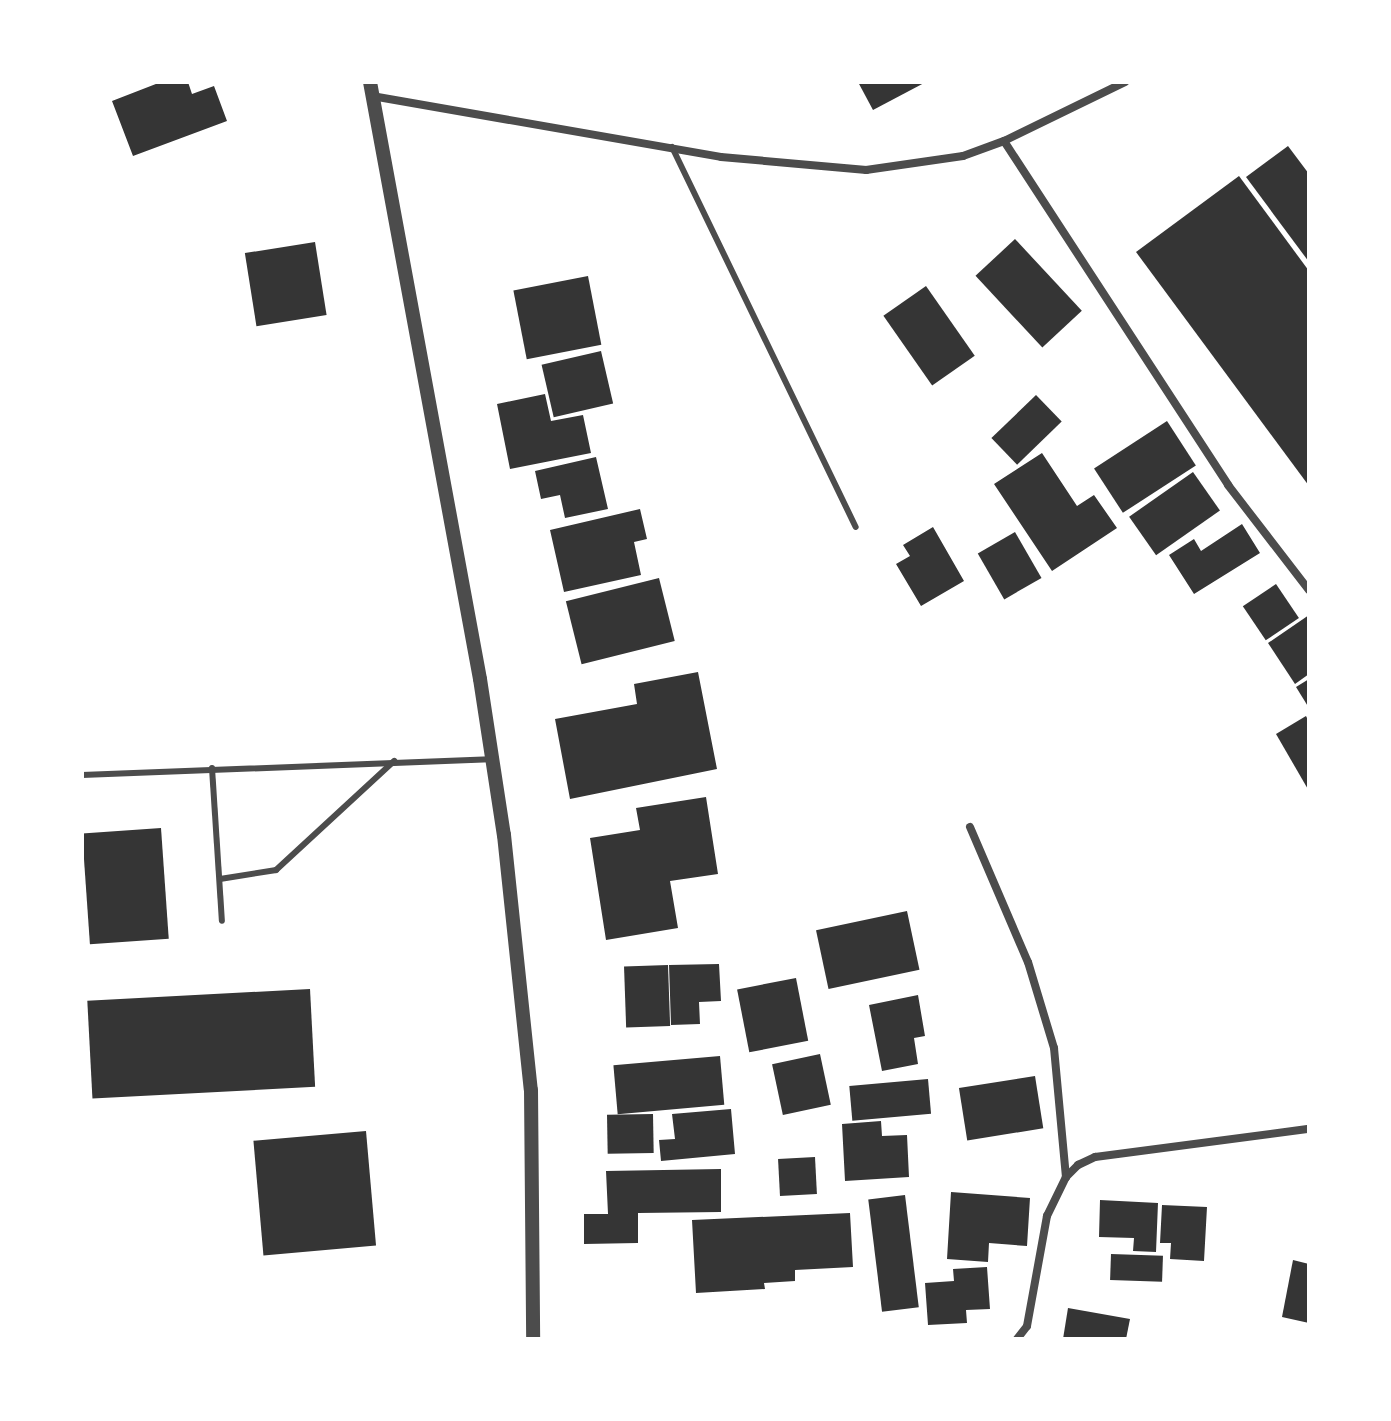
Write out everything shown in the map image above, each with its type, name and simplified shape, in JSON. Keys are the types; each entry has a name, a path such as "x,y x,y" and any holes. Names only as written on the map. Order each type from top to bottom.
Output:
{"street":[{"path":"533,1339 535,1196 528,1039 504,835 477,664 371,89 721,157 866,170 963,156 1004,141 1125,82"},
{"path":"1004,141 1228,485 1309,590"},
{"path":"970,827 1028,962 1054,1048 1066,1177"},
{"path":"1017,1339 1027,1326 1047,1216 1066,1177 1078,1165 1095,1157 1309,1129"}],"lane":[{"path":"672,147 856,527"},
{"path":"82,775 490,759"},
{"path":"220,879 276,870 394,761"},
{"path":"212,768 222,921"}],"building":[{"path":"161,82 188,82 192,94 214,86 227,121 133,156 112,101"},
{"path":"858,82 926,82 873,110"},
{"path":"1288,146 1309,174 1309,262 1246,177"},
{"path":"1239,176 1309,271 1309,486 1136,252"},
{"path":"1015,239 1082,311 1042,348 976,276"},
{"path":"315,242 327,315 256,326 245,253"},
{"path":"588,276 601,345 527,359 513,291"},
{"path":"926,286 975,356 932,385 883,316"},
{"path":"601,351 613,404 554,417 542,365"},
{"path":"545,394 551,421 583,415 591,453 510,469 497,404"},
{"path":"1036,395 1062,422 1017,465 991,438"},
{"path":"1167,421 1196,465 1123,513 1094,468"},
{"path":"1042,453 1077,506 1094,495 1117,528 1052,571 994,484"},
{"path":"596,457 608,509 565,518 560,495 541,499 535,471"},
{"path":"1193,472 1220,511 1156,555 1129,517"},
{"path":"640,509 647,539 634,542 641,575 564,592 550,530"},
{"path":"1242,524 1260,553 1194,594 1169,555 1194,539 1201,551"},
{"path":"933,527 964,581 921,606 896,564 910,556 903,545"},
{"path":"1015,532 1042,578 1004,599 978,554"},
{"path":"659,578 675,641 582,664 566,601"},
{"path":"1276,584 1299,618 1266,640 1243,606"},
{"path":"1309,615 1309,674 1295,684 1268,643"},
{"path":"698,672 717,769 570,799 555,719 637,704 634,684"},
{"path":"1309,679 1309,708 1296,687"},
{"path":"1306,716 1309,722 1309,791 1276,734"},
{"path":"706,797 718,874 670,881 678,928 606,940 590,838 640,830 636,808"},
{"path":"161,828 169,939 90,944 82,834"},
{"path":"907,911 919,970 829,989 816,930"},
{"path":"719,964 721,1001 699,1002 700,1024 671,1025 669,965"},
{"path":"668,965 670,1026 626,1027 624,967"},
{"path":"796,978 808,1041 749,1052 737,989"},
{"path":"310,989 315,1087 92,1099 87,1001"},
{"path":"918,995 925,1036 914,1038 918,1064 882,1071 869,1005"},
{"path":"820,1054 831,1105 783,1115 772,1064"},
{"path":"720,1056 724,1105 618,1114 613,1065"},
{"path":"1035,1076 1043,1128 967,1140 959,1088"},
{"path":"928,1079 931,1114 852,1121 849,1086"},
{"path":"731,1109 735,1154 661,1161 659,1140 675,1139 672,1114"},
{"path":"653,1114 654,1153 608,1154 607,1115"},
{"path":"881,1121 882,1136 907,1135 909,1177 845,1181 842,1124"},
{"path":"366,1131 376,1246 263,1255 253,1141"},
{"path":"815,1157 817,1194 780,1196 778,1159"},
{"path":"721,1169 721,1212 638,1213 638,1243 584,1244 584,1214 608,1214 606,1171"},
{"path":"951,1192 1030,1198 1027,1246 989,1243 988,1262 947,1259"},
{"path":"905,1195 919,1307 882,1312 868,1200"},
{"path":"1100,1200 1158,1203 1156,1252 1133,1251 1134,1238 1099,1237"},
{"path":"1162,1205 1207,1207 1204,1261 1170,1259 1171,1243 1160,1243"},
{"path":"850,1213 853,1267 795,1270 795,1281 764,1283 765,1289 696,1293 692,1220"},
{"path":"1111,1254 1163,1256 1162,1282 1110,1280"},
{"path":"1293,1260 1309,1264 1309,1323 1282,1317"},
{"path":"987,1267 990,1309 966,1310 967,1323 928,1325 925,1283 954,1281 953,1269"},
{"path":"1068,1308 1130,1319 1126,1339 1063,1339"}]}
